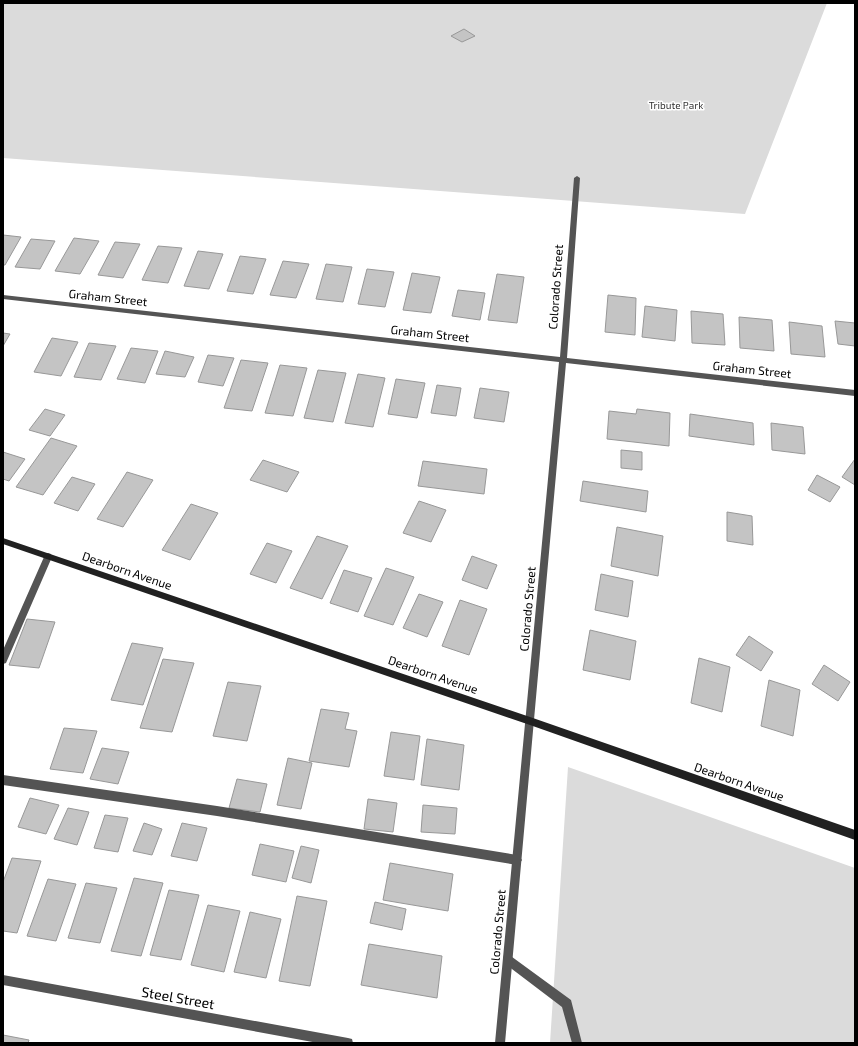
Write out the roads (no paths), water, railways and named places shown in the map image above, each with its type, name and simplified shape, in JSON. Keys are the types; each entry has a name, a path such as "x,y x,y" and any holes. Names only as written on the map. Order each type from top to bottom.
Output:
{"street":[{"name":"Colorado Street","path":"500,1043 563,360 577,178"},
{"name":"Graham Street","path":"3,297 855,393"},
{"name":"Dearborn Avenue","path":"3,541 530,721 855,835"},
{"path":"3,660 48,557"},
{"path":"3,780 217,811 517,860"},
{"path":"508,959 567,1004 577,1043"},
{"name":"Steel Street","path":"3,980 348,1043"}],"park label":[{"name":"Tribute Park","path":"676,105"}]}
